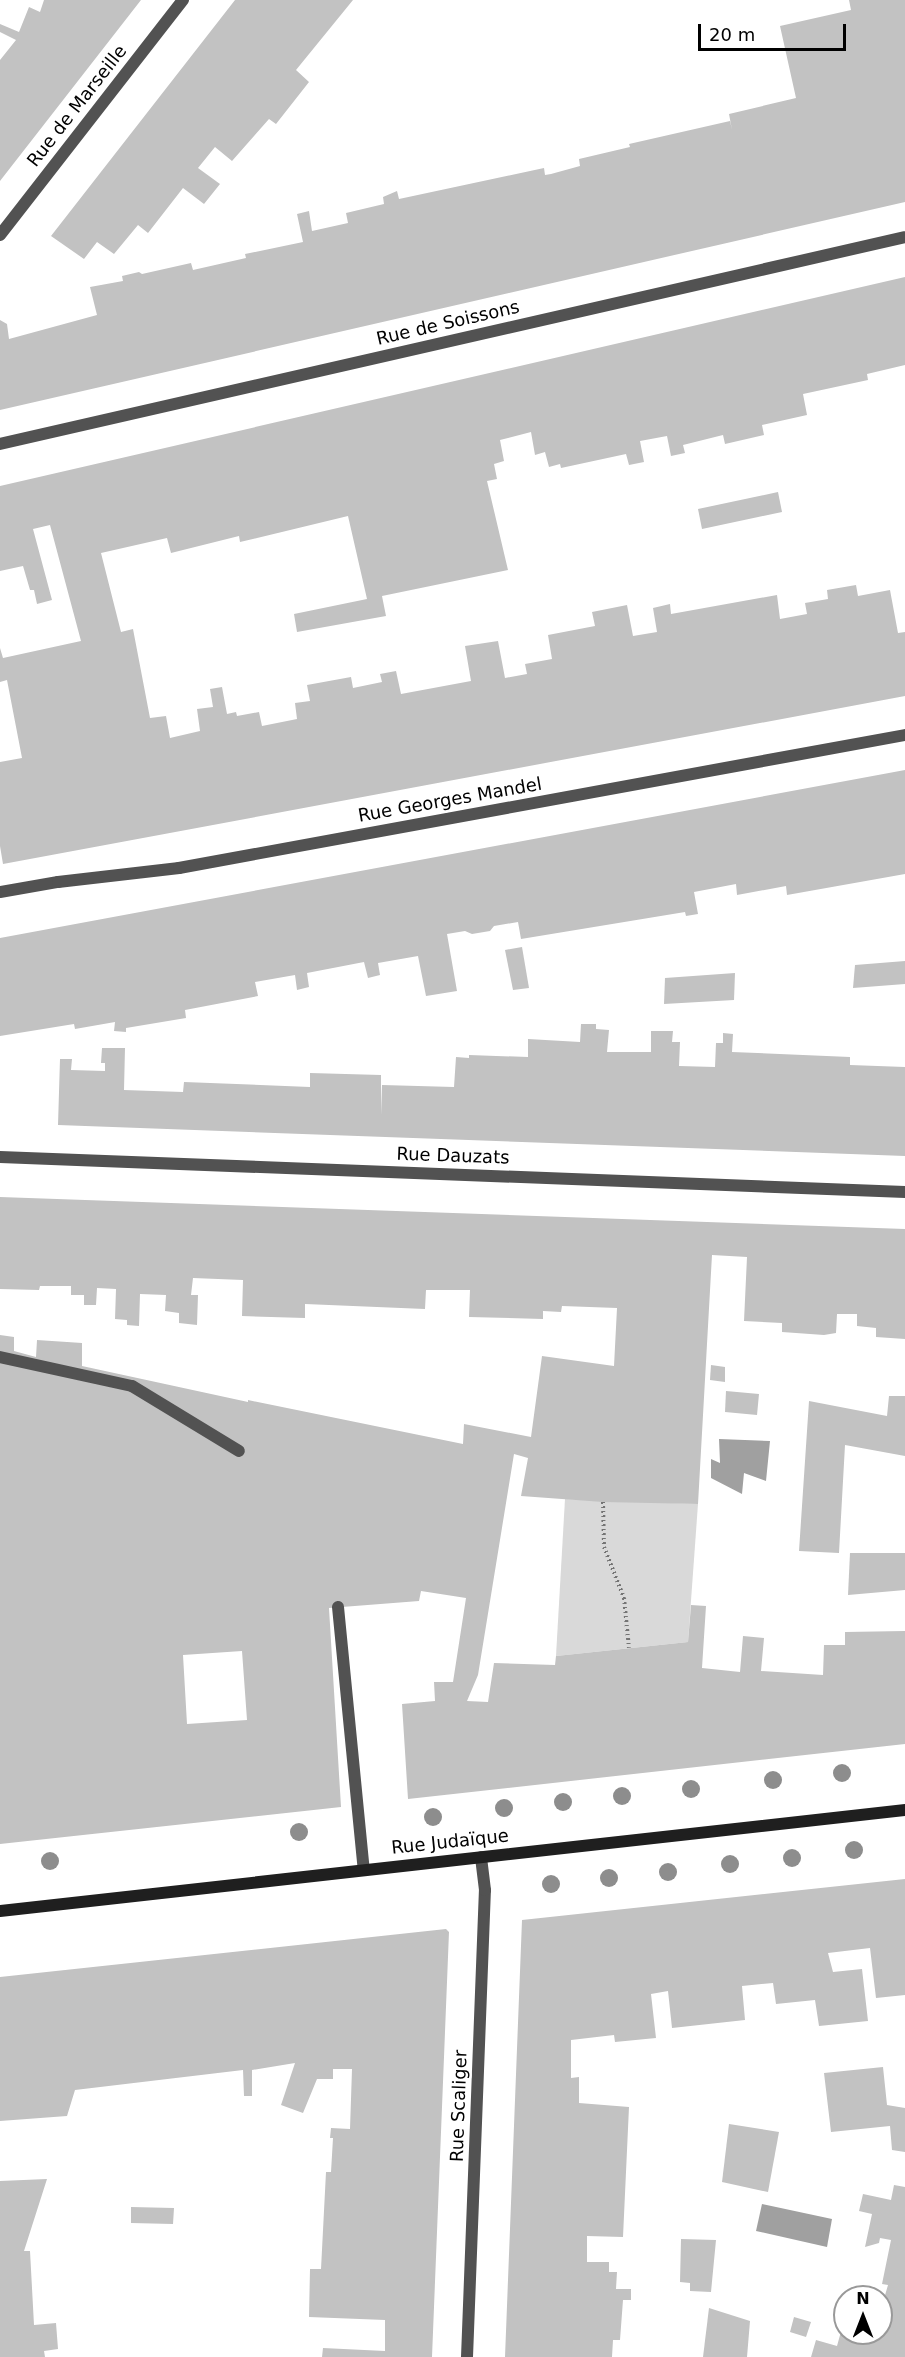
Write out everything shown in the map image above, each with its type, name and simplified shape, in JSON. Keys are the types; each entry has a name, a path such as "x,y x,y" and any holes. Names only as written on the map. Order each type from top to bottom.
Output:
{"main road":[{"name":"Rue Judaïque","path":"0,1911 905,1810"}],"street":[{"name":"Rue de Marseille","path":"0,235 183,0"},
{"name":"Rue de Soissons","path":"0,444 905,237"},
{"name":"Rue Georges Mandel","path":"0,892 58,882 179,868 905,735"},
{"name":"Rue Dauzats","path":"0,1157 905,1192"},
{"path":"0,1357 132,1386 239,1451"},
{"path":"338,1607 364,1870"},
{"name":"Rue Scaliger","path":"467,2357 485,1890 482,1857"}],"path":[{"path":"603,1502 604,1547 624,1598 628,1648"}],"shaded area":[{"path":"719,1439 770,1441 766,1481 744,1473 742,1494 711,1478 711,1459 720,1463"},
{"path":"565,1499 698,1504 688,1642 556,1656"},
{"path":"762,2204 832,2219 827,2247 756,2231"}],"building":[{"path":"44,0 141,0 0,181 0,60 16,40 0,32 0,24 19,32 29,7 40,12"},
{"path":"235,0 353,0 296,70 309,82 276,124 269,119 232,161 215,147 198,168 220,184 204,204 183,188 148,233 138,225 114,254 97,242 84,259 51,236"},
{"path":"849,0 905,0 905,202 0,410 0,320 7,324 9,339 97,315 90,287 123,281 122,276 191,263 193,270 246,258 245,254 303,242 297,214 309,211 312,231 348,223 346,213 384,204 383,197 397,191 399,199 544,168 545,175 551,174 580,166 579,159 630,147 629,144 730,121 732,130 729,114 796,98 780,26 851,10"},
{"path":"905,277 905,365 867,374 868,380 803,394 807,415 762,425 764,435 725,444 723,435 683,445 685,453 671,456 667,436 640,441 644,462 629,465 626,454 561,468 560,464 549,467 545,452 535,455 531,432 500,440 504,461 494,464 497,479 487,481 508,570 382,596 386,616 297,632 294,614 367,599 348,516 240,542 239,536 171,553 167,538 101,553 121,632 133,629 150,718 166,716 170,738 200,731 197,709 213,707 210,689 222,687 227,714 236,712 237,716 259,712 262,726 297,719 295,703 310,701 307,685 351,677 353,688 382,682 380,674 396,671 401,694 471,681 465,646 498,641 505,678 527,674 525,664 552,659 548,635 595,626 592,612 627,605 633,636 657,632 653,608 670,604 671,614 777,595 780,619 807,614 805,603 828,599 827,590 856,585 858,596 890,590 898,633 905,632 905,696 3,864 0,846 0,762 22,758 7,680 0,682 0,648 3,658 81,641 50,525 33,529 52,600 37,604 34,590 30,590 23,566 0,571 0,486"},
{"path":"778,492 782,512 702,529 698,509"},
{"path":"905,770 905,874 787,895 786,886 737,895 736,884 694,892 698,914 686,916 685,912 521,939 518,922 494,926 490,931 447,934 457,991 426,996 418,956 378,963 380,975 368,978 364,962 307,973 309,987 297,990 295,975 255,982 258,996 185,1010 186,1018 126,1028 126,1032 114,1031 115,1022 75,1029 74,1024 0,1036 0,938"},
{"path":"522,947 529,988 513,990 505,950"},
{"path":"905,961 905,984 853,988 855,965"},
{"path":"735,973 734,1000 664,1004 665,978"},
{"path":"581,1024 596,1024 596,1029 609,1030 607,1052 651,1052 651,1031 673,1031 672,1042 680,1042 679,1066 715,1067 716,1043 723,1043 723,1033 733,1034 732,1052 850,1057 850,1065 905,1067 905,1156 58,1125 60,1059 72,1059 71,1070 105,1071 105,1063 101,1063 102,1048 125,1048 124,1090 183,1092 184,1082 310,1087 310,1073 381,1075 381,1115 382,1085 454,1087 456,1057 469,1058 469,1055 528,1057 528,1039 580,1042"},
{"path":"0,1197 905,1229 905,1339 876,1337 876,1328 857,1326 857,1314 837,1314 836,1333 824,1335 782,1332 782,1323 744,1321 747,1257 712,1255 698,1504 603,1502 521,1496 528,1458 514,1454 478,1675 467,1701 488,1702 494,1663 555,1665 556,1656 688,1642 691,1605 706,1606 702,1668 740,1672 743,1636 764,1638 761,1671 823,1675 824,1645 845,1645 845,1632 905,1631 905,1744 408,1799 402,1704 435,1701 434,1682 453,1682 466,1598 421,1591 419,1601 329,1608 341,1807 0,1844 0,1335 14,1337 14,1351 36,1357 37,1340 82,1343 82,1366 248,1402 248,1400 463,1444 464,1424 531,1437 542,1356 614,1366 617,1308 562,1306 561,1312 543,1311 543,1319 469,1317 470,1290 426,1290 425,1309 305,1304 305,1318 242,1316 243,1280 193,1278 191,1295 198,1295 197,1325 179,1323 179,1313 165,1311 166,1295 140,1294 139,1326 127,1325 127,1320 115,1319 116,1289 97,1288 96,1305 84,1305 84,1295 71,1295 71,1286 40,1286 39,1290 0,1289","holes":["242,1651 247,1720 187,1724 183,1655"]},
{"path":"711,1365 725,1367 725,1382 710,1380"},
{"path":"726,1391 759,1394 757,1415 725,1412"},
{"path":"889,1396 905,1396 905,1456 845,1445 839,1553 799,1551 809,1401 887,1416"},
{"path":"850,1553 905,1553 905,1590 848,1595"},
{"path":"905,1879 905,1995 876,1998 870,1948 828,1953 833,1972 862,1969 868,2021 819,2026 815,2000 776,2004 773,1983 742,1986 745,2020 672,2028 668,1991 651,1994 656,2038 615,2042 614,2035 571,2040 571,2078 579,2077 579,2103 629,2107 623,2237 587,2236 587,2262 609,2262 609,2272 617,2272 616,2289 631,2289 631,2300 623,2300 620,2340 613,2340 612,2357 505,2357 522,1920"},
{"path":"446,1929 449,1932 432,2357 322,2357 323,2348 385,2351 385,2320 309,2317 310,2269 321,2269 326,2172 331,2172 333,2138 330,2138 331,2128 350,2129 352,2069 333,2069 333,2079 317,2079 303,2113 281,2105 295,2063 252,2070 252,2096 244,2096 243,2070 75,2090 67,2116 0,2121 0,1977"},
{"path":"883,2067 887,2105 905,2108 905,2152 892,2150 890,2126 831,2132 824,2073"},
{"path":"729,2124 779,2132 768,2192 722,2182"},
{"path":"47,2179 24,2251 30,2251 34,2325 56,2323 58,2349 44,2351 45,2357 0,2357 0,2181"},
{"path":"894,2185 905,2187 905,2357 811,2357 816,2340 837,2346 893,2345 893,2285 882,2284 891,2240 880,2238 879,2243 865,2247 872,2214 859,2211 863,2194 891,2200"},
{"path":"131,2207 174,2208 173,2224 131,2223"},
{"path":"681,2239 716,2240 711,2292 690,2291 690,2283 680,2282"},
{"path":"709,2308 750,2321 747,2357 703,2357"},
{"path":"794,2317 811,2322 806,2337 790,2332"}]}
